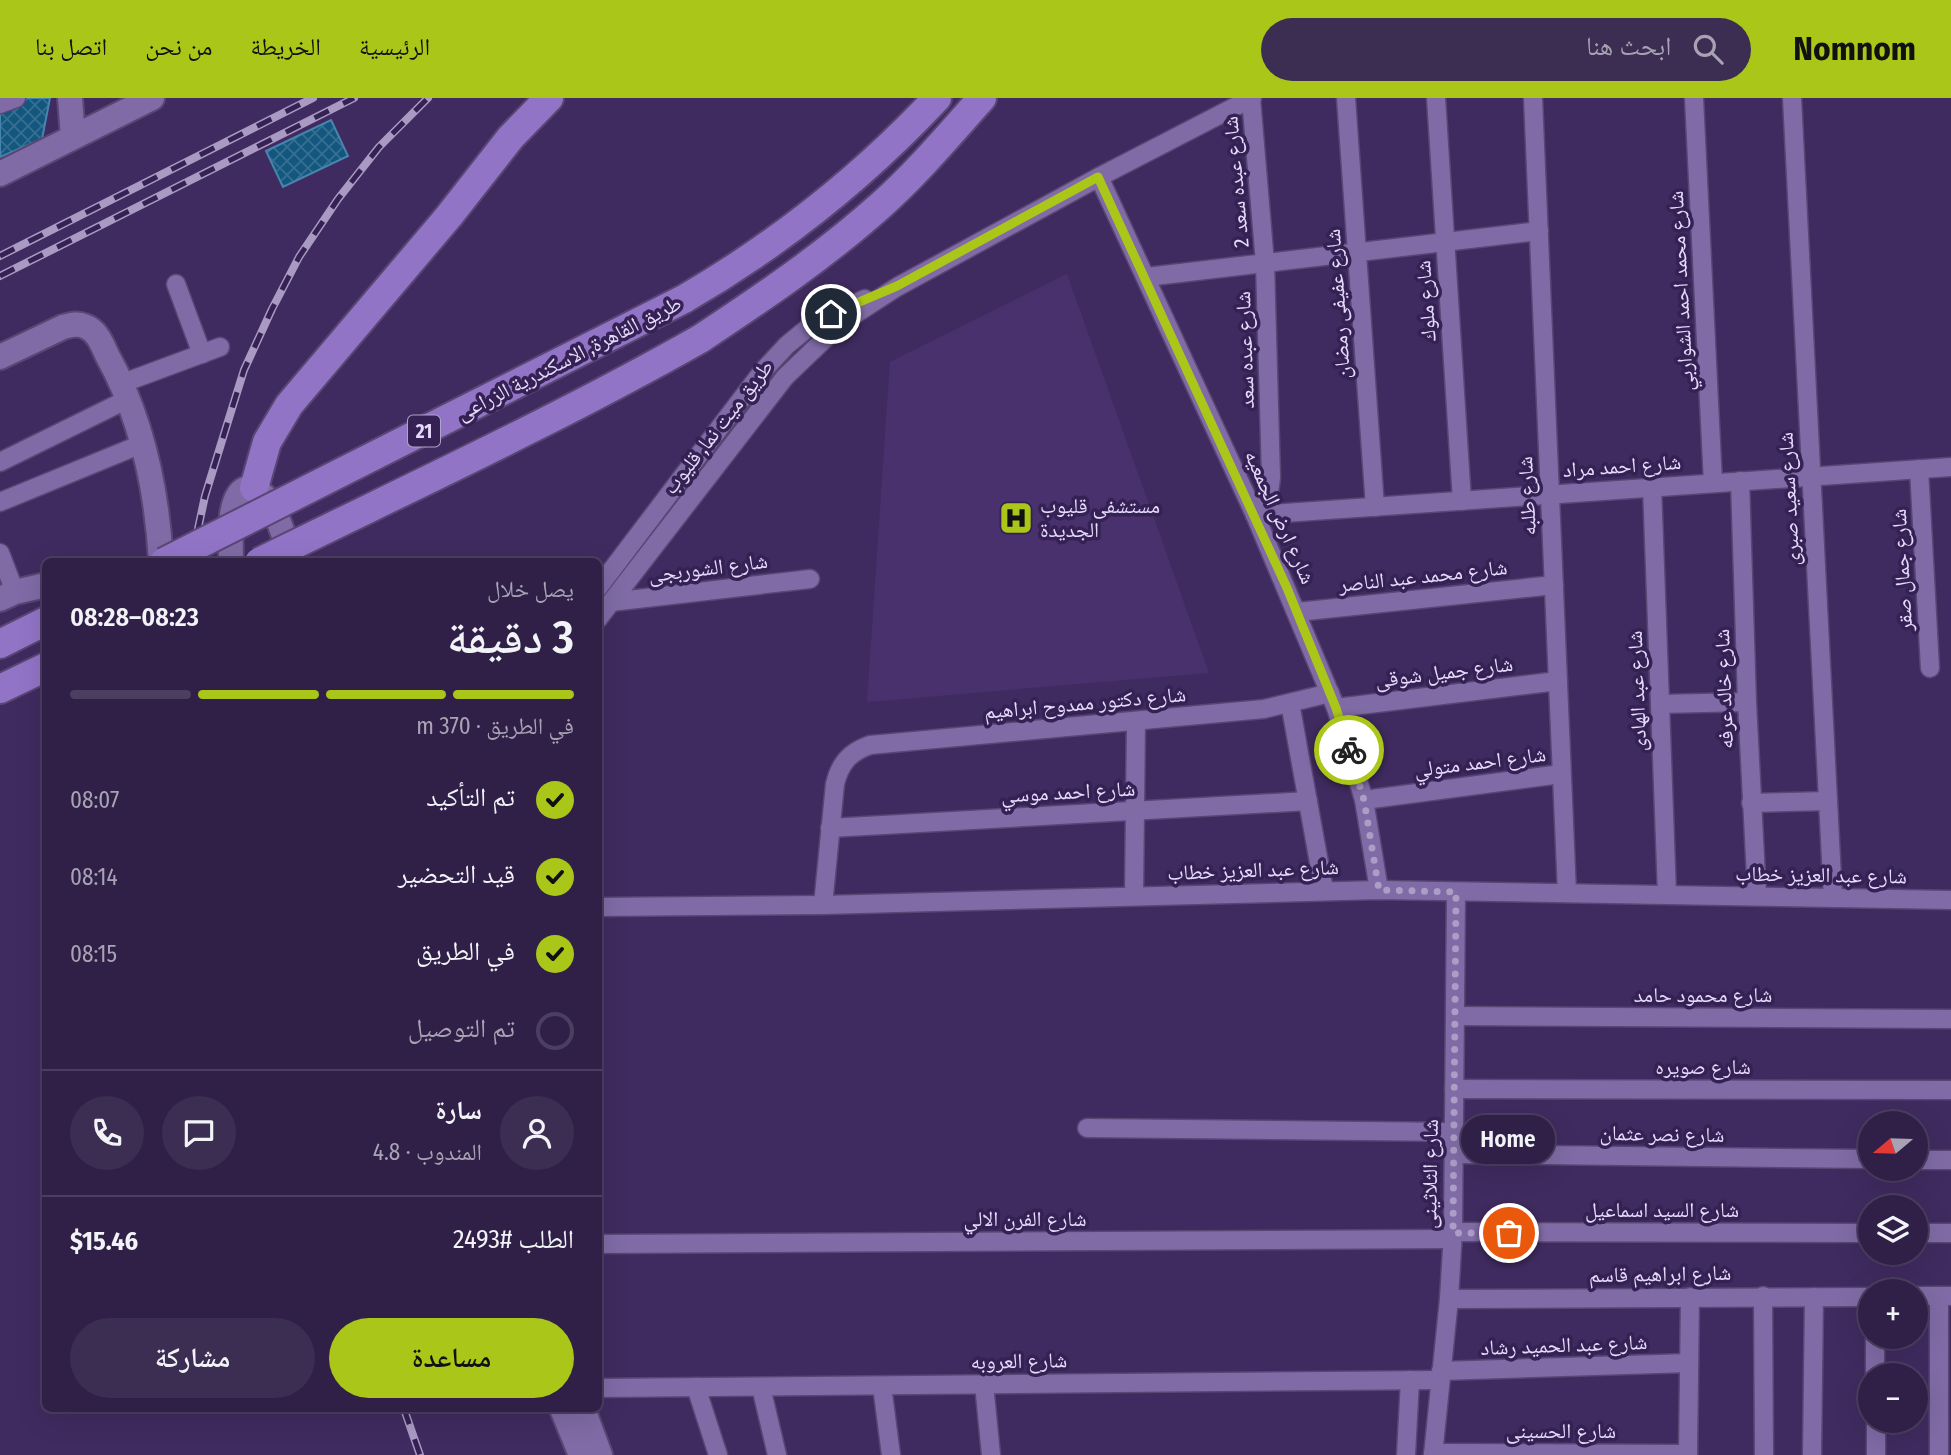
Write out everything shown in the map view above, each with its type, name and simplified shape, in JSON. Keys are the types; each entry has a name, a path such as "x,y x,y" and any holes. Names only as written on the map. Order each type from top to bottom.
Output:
{"highway":[{"path":"254,488 267,442 289,405 449,216 512,137 549,98"},
{"name":"طريق القاهرة, الاسكندرية الزراعى","path":"162,555 684,299 732,271 842,188 937,98"},
{"name":"طريق القاهرة, الاسكندرية الزراعى","path":"267,558 613,387 700,339 808,265 880,206 942,144 982,98"},
{"path":"0,644 42,623"},
{"path":"0,689 42,669"}],"main road":[{"path":"70,98 73,137"},
{"path":"0,174 152,98"},
{"path":"0,358 63,327 74,324 93,331 125,391 144,443 162,555"},
{"path":"231,558 231,525 235,499 247,488 254,488 269,503 281,527 291,558"},
{"path":"8,595 42,586"},
{"path":"563,1412 582,1455"},
{"path":"584,1412 600,1455"}],"street":[{"path":"0,104 16,98"},
{"name":"طريق ميت نما, قليوب","path":"602,614 785,377 831,333 897,286 1251,98"},
{"name":"شارع عبده سعد 2","path":"1251,98 1265,262"},
{"name":"شارع عفيفى رمضان","path":"1346,98 1375,507"},
{"name":"شارع ملوك","path":"1436,98 1462,501"},
{"name":"شارع طلبه","path":"1533,98 1567,893"},
{"name":"شارع محمد احمد الشواربي","path":"1694,98 1713,483"},
{"name":"شارع سعيد صبرى","path":"1792,98 1833,898"},
{"name":"شارع ارض الجمعيه","path":"1098,177 1255,515 1333,701 1364,800 1379,890"},
{"path":"1146,277 1539,231"},
{"name":"شارع عبده سعد","path":"1255,515 1264,505 1270,491 1271,477 1265,262"},
{"path":"176,284 202,354"},
{"name":"طريق ميت نما, قليوب","path":"602,583 762,372 787,345 815,323 897,286"},
{"path":"0,462 125,391 220,347"},
{"path":"0,502 144,443"},
{"name":"شارع احمد مراد","path":"1255,515 1951,467"},
{"name":"شارع جمال صقر","path":"1919,469 1930,668"},
{"name":"شارع خالد عرفه","path":"1740,481 1746,702 1757,896"},
{"name":"شارع عبد الهادى","path":"1652,486 1667,894"},
{"path":"0,553 8,595"},
{"name":"شارع الشوربجى","path":"611,602 810,579"},
{"name":"شارع محمد عبد الناصر","path":"1297,612 1554,585"},
{"name":"شارع جميل شوقى","path":"1333,701 1558,681"},
{"name":"شارع دكتور ممدوح ابراهيم","path":"830,828 838,770 856,750 870,745 1333,701"},
{"path":"1660,704 1746,702"},
{"path":"1290,703 1324,890"},
{"path":"1134,896 1136,721"},
{"name":"شارع احمد متولي","path":"1364,800 1561,774"},
{"name":"شارع احمد موسي","path":"830,828 1308,801"},
{"path":"1751,803 1828,802"},
{"path":"823,905 830,828"},
{"name":"شارع عبد العزيز خطاب","path":"602,907 823,905 1324,890 1951,900"},
{"name":"شارع الثلاثينى","path":"1433,1454 1453,1236 1456,892"},
{"name":"شارع محمود حامد","path":"1455,1016 1951,1019"},
{"name":"شارع صويره","path":"1454,1089 1951,1090"},
{"path":"1087,1128 1454,1132"},
{"name":"شارع نصر عثمان","path":"1454,1154 1858,1159"},
{"path":"1928,1160 1951,1160"},
{"name":"شارع السيد اسماعيل","path":"1453,1236 1858,1233"},
{"path":"1928,1233 1951,1233"},
{"name":"شارع الفرن الالي","path":"602,1244 1453,1236"},
{"path":"1763,1296 1764,1455"},
{"path":"1939,1455 1945,1296"},
{"path":"1688,1455 1690,1297"},
{"path":"1812,1455 1814,1297"},
{"name":"شارع ابراهيم قاسم","path":"1449,1299 1858,1297"},
{"name":"شارع عبد الحميد رشاد","path":"1440,1376 1689,1363"},
{"name":"شارع العروبه","path":"602,1388 1410,1380 1440,1376"},
{"path":"1406,1455 1410,1380"},
{"path":"984,1384 991,1455"},
{"path":"882,1386 891,1455"},
{"path":"696,1387 718,1455"},
{"path":"761,1387 777,1455"},
{"path":"1876,1433 1876,1455"},
{"name":"شارع الحسينى","path":"1433,1454 1688,1455"}],"shaded area":[{"name":"مستشفى قليوب الجديدة","path":"1067,274 1209,673 867,702 890,362"}],"building":[{"path":"27,98 50,98 42,139 0,157 0,109"},
{"path":"331,120 348,156 283,187 266,151"}],"railway":[{"path":"0,256 313,98"},
{"path":"0,276 354,98"},
{"path":"192,558 205,496 244,370 272,309 299,257 338,199 379,147 428,98"},
{"path":"405,1412 420,1455"}],"way so far":[{"path":"1349,750 1364,800 1379,890 1456,892 1453,1233 1509,1233"}],"place":[{"name":"مستشفى قليوب الجديدة","path":"1016,518"},
{"name":"Home","path":"1509,1233"}],"route":[{"path":"831,314 897,286 1098,177 1287,588 1336,708 1349,750"}]}
